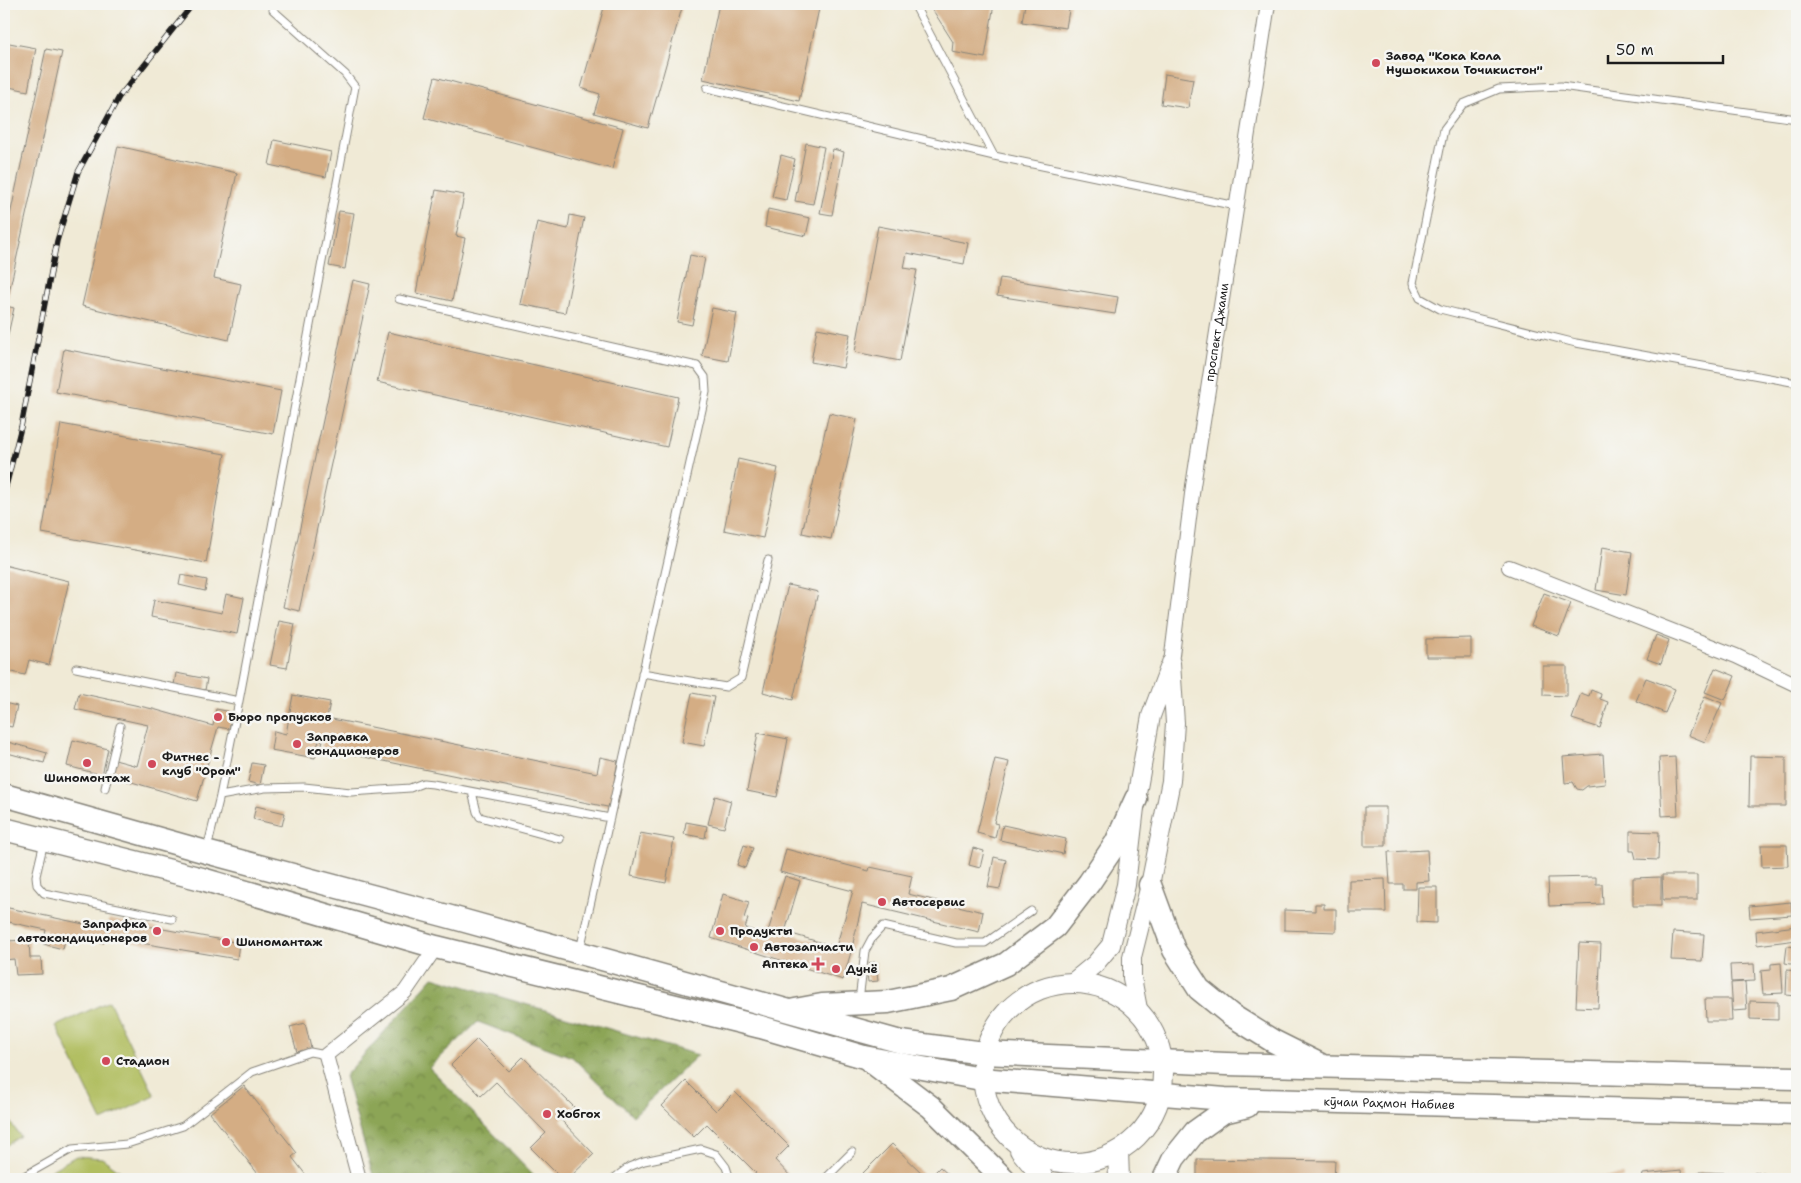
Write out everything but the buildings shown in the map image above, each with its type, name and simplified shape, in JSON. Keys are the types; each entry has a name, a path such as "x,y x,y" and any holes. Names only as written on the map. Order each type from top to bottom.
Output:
{"main road":[{"path":"4,795 901,1042 983,1053 1163,1061 1325,1067 1797,1078"},
{"path":"789,1011 822,1005 888,1002 951,989 1006,964 1055,927 1061,920 1116,843 1136,800"},
{"path":"4,829 202,879 436,947 760,1027 864,1057 931,1107 1004,1179"},
{"path":"1150,885 1174,950 1199,989 1231,1015 1273,1041 1325,1067"},
{"path":"1016,1144 1050,1161 1087,1163 1118,1151 1148,1126 1162,1094 1163,1061 1155,1033 1138,1009 1108,989 1073,982 1033,990 1001,1016 983,1053 981,1078 992,1115 1044,1179"},
{"path":"760,1027 766,1004"},
{"name":"кӯчаи Раҳмон Набиев","path":"864,1057 981,1078 1189,1097 1797,1114"},
{"path":"1473,1105 1476,1070"},
{"path":"1164,1179 1174,1158 1195,1132 1223,1112 1273,1100"},
{"path":"1118,1151 1119,1179"}],"street":[{"name":"проспект Джами","path":"1171,663 1193,486 1268,4"},
{"path":"1509,567 1736,656 1797,685"},
{"path":"1073,982 1095,964 1111,944 1126,886 1136,800 1151,716 1171,663"},
{"path":"1138,1009 1132,978 1132,957 1150,885 1171,781 1175,724 1171,663"},
{"path":"358,1179 326,1055 405,992 436,947"}],"lane":[{"path":"914,4 994,156"},
{"path":"206,852 220,796 239,701 355,87 344,74 273,10"},
{"path":"1797,119 1560,86 1499,89 1463,104 1444,129 1414,282 1420,298 1440,309 1576,343 1797,383"},
{"path":"707,88 994,156 1236,206"},
{"path":"399,299 697,366 705,377 706,392 579,953"},
{"path":"642,673 726,686 741,678 768,560"},
{"path":"76,668 239,701"},
{"path":"105,788 120,726"},
{"path":"220,796 265,788 304,787 351,792 410,788 422,783 610,818"},
{"path":"472,792 480,817 560,839"},
{"path":"44,839 36,876 37,885 44,892 172,918"},
{"path":"859,1003 865,951 872,938 883,926 956,943 985,943 1031,911"},
{"path":"19,1179 72,1149 127,1144 183,1126 252,1072 310,1052 326,1055"},
{"path":"613,1179 629,1167 644,1161 701,1149 716,1154 726,1167 730,1179"},
{"path":"825,1179 852,1152"}],"green space":[{"path":"433,977 698,1055 633,1116 572,1057 478,1022 429,1068 538,1179 374,1179 345,1076"},
{"name":"Стадион","path":"109,1001 155,1096 102,1121 56,1026"},
{"path":"4,1113 20,1136 4,1147"},
{"path":"76,1156 102,1158 131,1179 36,1179"}],"railway":[{"path":"4,494 21,427 57,241 78,172 119,97 193,4"}],"place":[{"name":"Завод \"Кока Кола Нушокихои Точикистон\"","path":"1376,63"},
{"name":"Бюро пропусков","path":"218,717"},
{"name":"Заправка кондционеров","path":"297,744"},
{"name":"Шиномонтаж","path":"87,763"},
{"name":"Фитнес - клуб \"Ором\"","path":"152,764"},
{"name":"Автосервис","path":"882,902"},
{"name":"Запрафка автокондиционеров","path":"157,931"},
{"name":"Продукты","path":"720,931"},
{"name":"Шиномантаж","path":"226,942"},
{"name":"Автозапчасти","path":"754,947"},
{"name":"Аптека","path":"818,964"},
{"name":"Дунё","path":"836,969"},
{"name":"Стадион","path":"106,1061"},
{"name":"Хобгох","path":"547,1114"}]}
